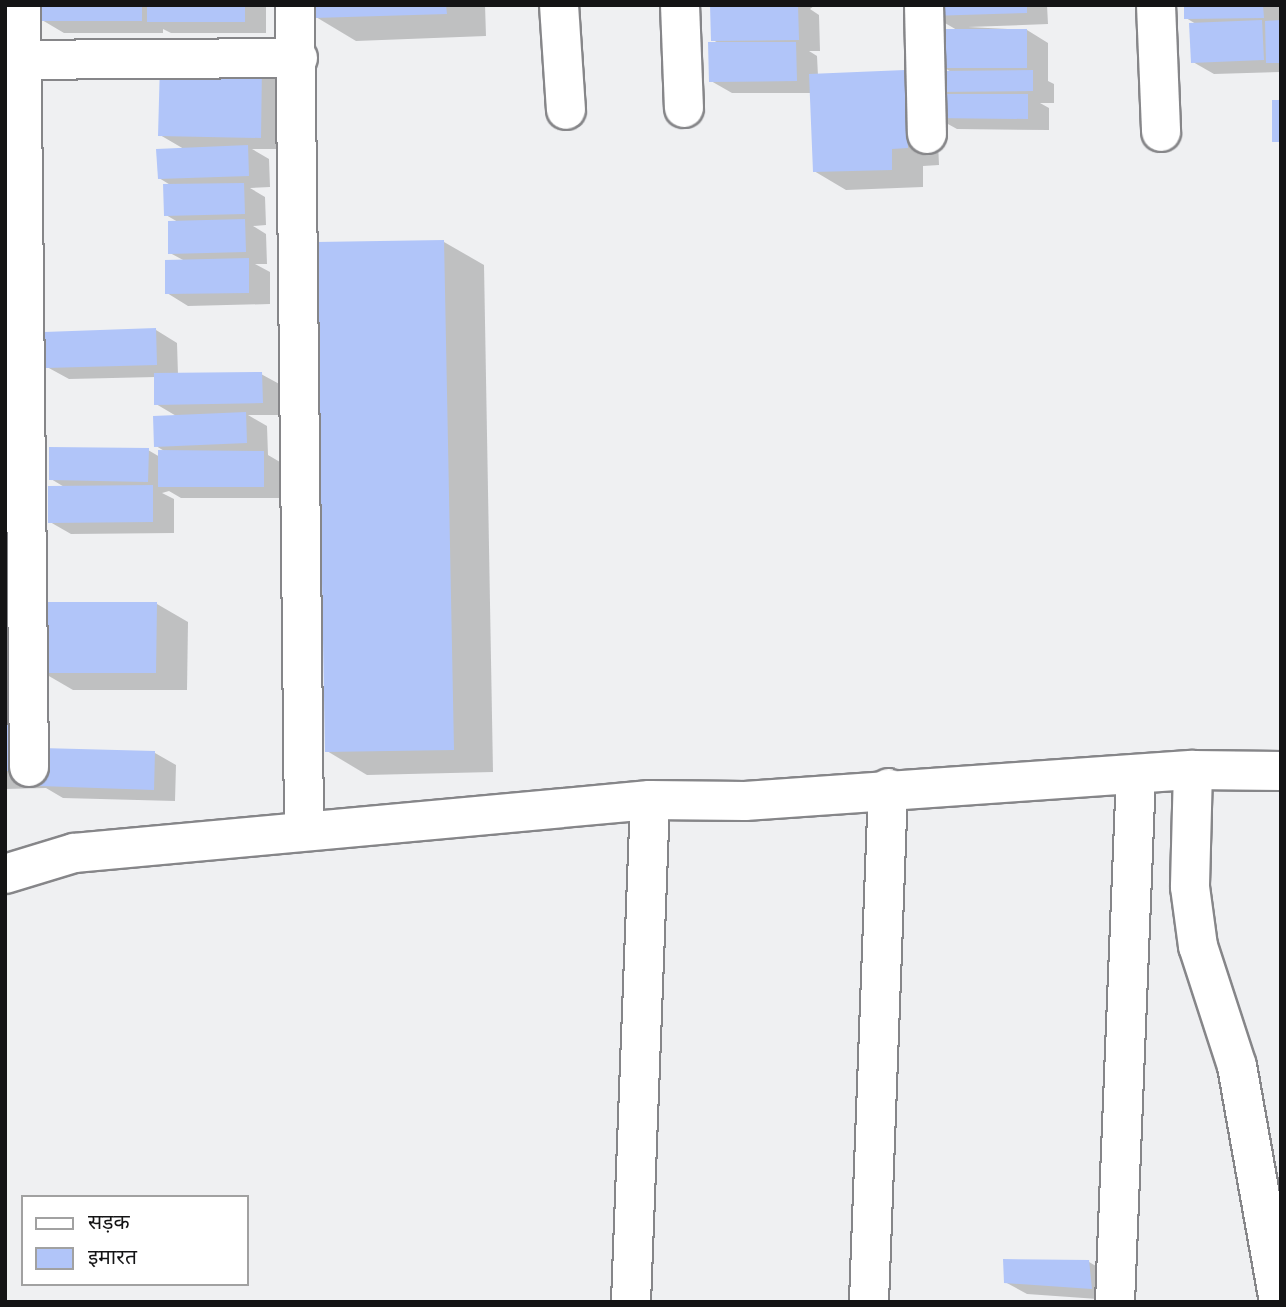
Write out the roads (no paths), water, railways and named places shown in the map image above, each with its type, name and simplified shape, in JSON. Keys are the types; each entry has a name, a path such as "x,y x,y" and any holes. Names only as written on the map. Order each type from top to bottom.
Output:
{"street":[{"path":"21,5 13,60 17,657 29,767"},
{"path":"295,5 298,58 304,829"},
{"path":"559,5 566,110"},
{"path":"680,5 684,108"},
{"path":"924,5 926,134"},
{"path":"1156,5 1161,132"},
{"path":"13,60 298,58"},
{"path":"5,874 74,853 304,829 650,800 745,801 888,788 1193,770 1281,771"},
{"path":"1193,770 1190,887 1198,946 1237,1066 1279,1302"},
{"path":"1115,1302 1136,774"},
{"path":"869,1302 888,788"},
{"path":"631,1302 650,800"}]}
